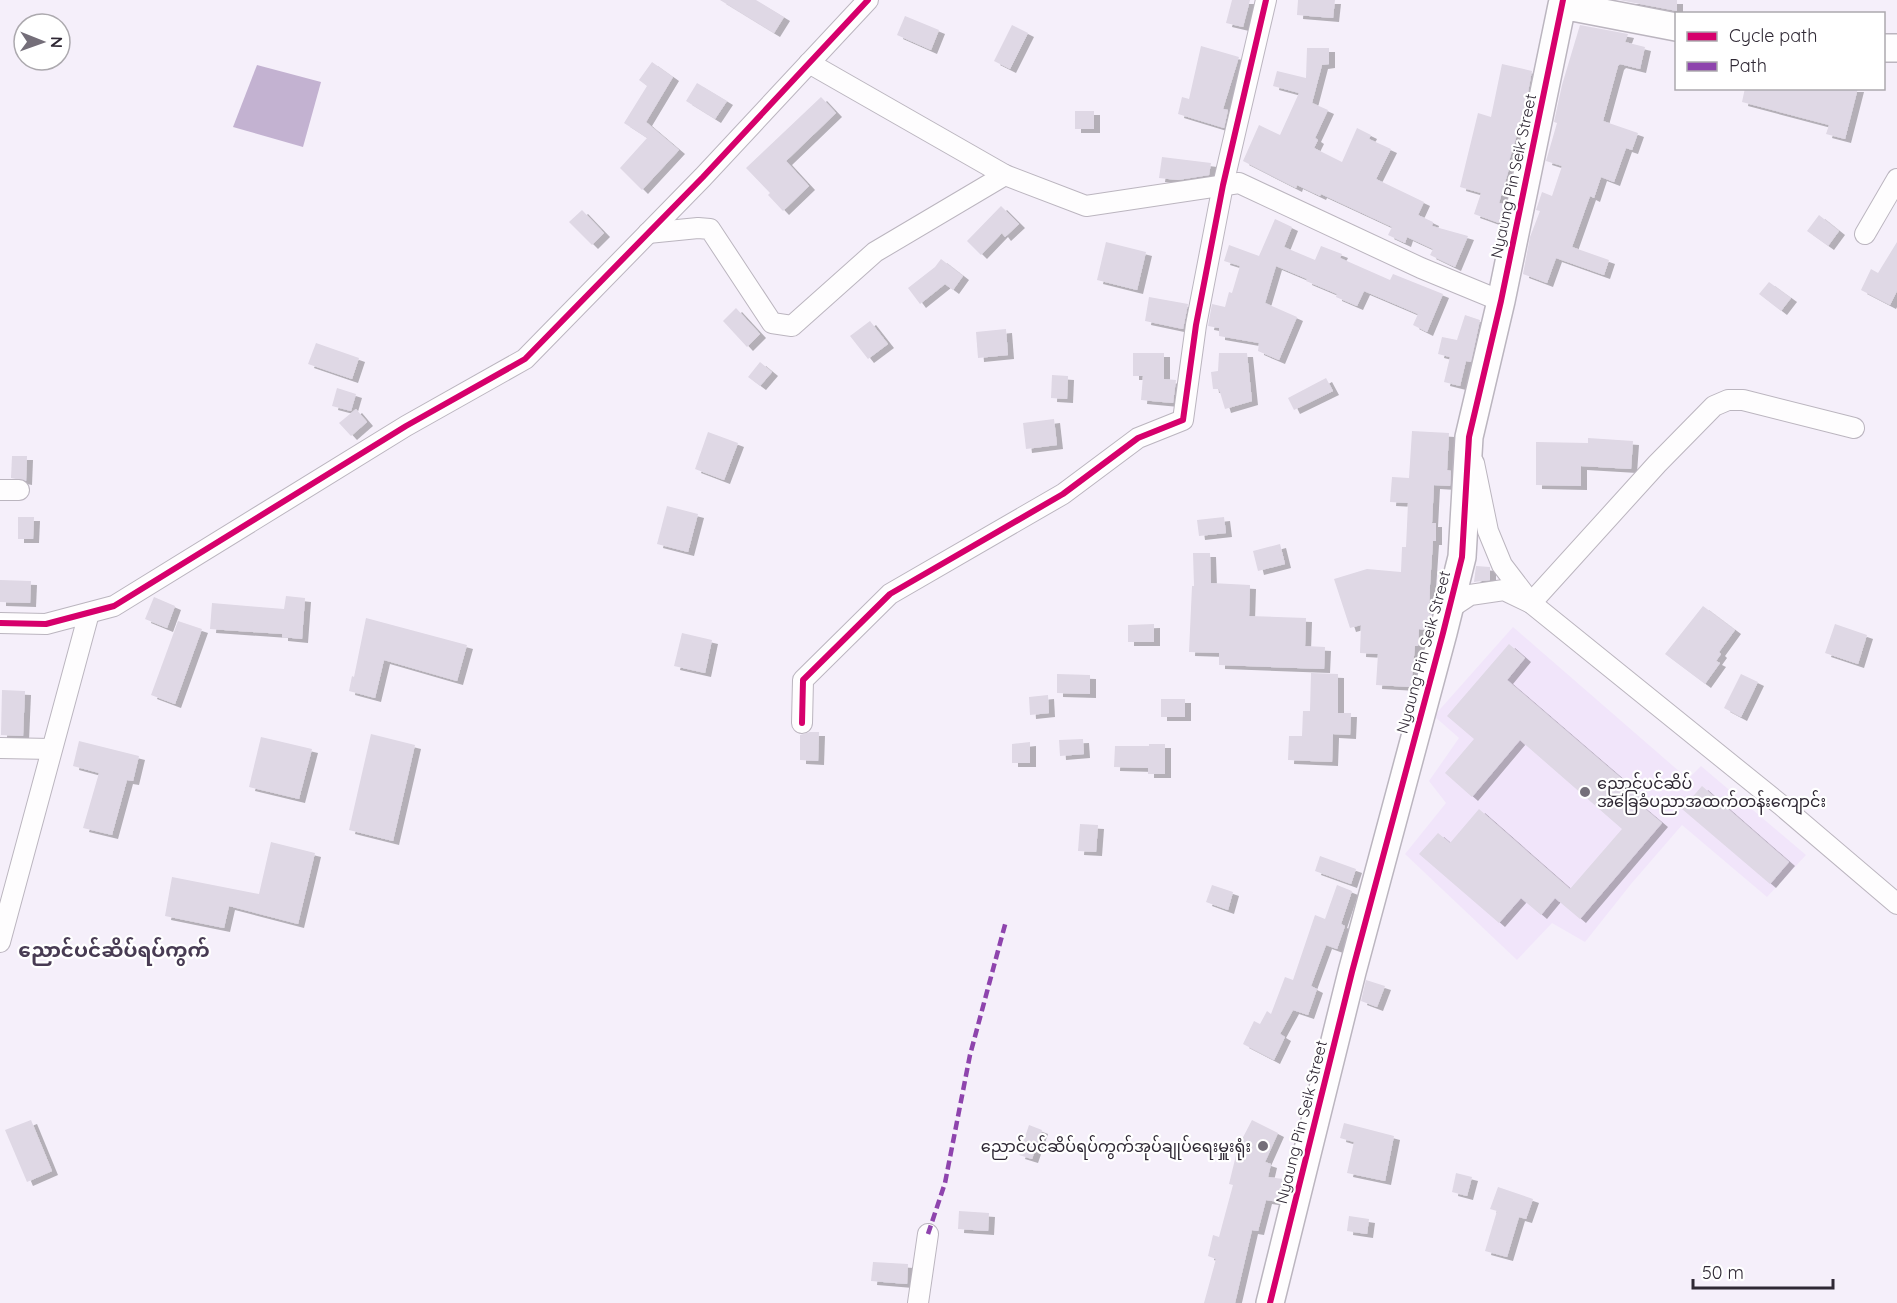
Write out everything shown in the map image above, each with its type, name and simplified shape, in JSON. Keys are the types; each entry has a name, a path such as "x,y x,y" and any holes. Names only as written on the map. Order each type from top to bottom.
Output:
{"street":[{"path":"0,623 46,624 114,606 406,426 525,359 648,233 868,0"},
{"path":"802,723 803,680 890,594 1063,495 1138,438 1183,420 1196,325 1223,185 1266,0"},
{"path":"1562,3 1675,27"},
{"name":"Nyaung Pin Seik Street","path":"1270,1303 1352,972 1462,557 1469,437 1501,302 1562,3"},
{"path":"809,63 1005,175 1086,206 1239,183 1421,268 1501,302"},
{"path":"648,233 710,229 772,323 792,326 875,252 1005,175"},
{"path":"1865,234 1897,179"},
{"path":"1532,603 1657,464 1714,406 1728,400 1743,400 1854,428"},
{"path":"1469,437 1488,531 1503,565 1532,603 1897,903"},
{"path":"1449,609 1470,595 1504,590 1532,603"},
{"path":"0,942 7,885 51,749 89,613"},
{"path":"0,748 51,749"},
{"path":"918,1303 928,1234"}],"shaded area":[{"path":"257,65 321,82 303,147 233,127"},
{"name":"ညောင်ပင်ဆိပ် အခြေခံပညာအထက်တန်းကျောင်း","path":"1513,627 1688,779 1701,766 1806,855 1767,897 1682,825 1585,942 1552,923 1517,960 1405,854 1446,803 1429,781 1459,738 1434,716"}],"building":[{"path":"720,0 756,0 784,17 774,33"},
{"path":"1232,0 1250,0 1243,27 1226,23"},
{"path":"1298,0 1335,0 1333,18 1297,15"},
{"path":"1619,0 1677,0 1677,11"},
{"path":"905,16 939,30 931,50 897,35"},
{"path":"1012,25 1028,33 1010,69 994,61"},
{"path":"1580,25 1628,34 1625,42 1645,47 1640,69 1620,64 1618,66 1603,121 1638,133 1632,150 1626,148 1614,182 1601,177 1594,198 1590,196 1572,247 1609,260 1604,275 1556,258 1547,283 1523,274 1530,237 1540,211 1536,210 1542,192 1552,196 1562,166 1546,161 1557,123 1554,122 1562,85"},
{"path":"1201,46 1239,57 1223,109 1228,110 1224,128 1178,114 1182,97 1189,99"},
{"path":"1307,48 1329,48 1329,64 1322,65 1312,103 1328,110 1315,138 1318,140 1314,148 1342,162 1357,128 1371,135 1369,139 1391,149 1376,179 1424,202 1418,215 1433,222 1432,226 1468,236 1455,267 1430,255 1433,249 1407,237 1405,243 1388,235 1392,227 1321,194 1320,196 1297,185 1296,188 1243,161 1259,125 1280,135 1299,93 1273,86 1277,71 1306,78"},
{"path":"652,62 673,77 646,122 679,150 642,190 620,168 647,138 624,123 647,86 639,80"},
{"path":"1502,64 1532,71 1525,108 1499,203 1504,204 1499,223 1474,214 1481,193 1460,187 1478,113 1491,117"},
{"path":"697,83 727,101 715,119 686,101"},
{"path":"1745,90 1857,90 1845,139 1826,134 1829,125 1742,102"},
{"path":"821,97 836,113 786,161 809,186 783,211 768,195 770,193 746,168"},
{"path":"1075,111 1094,111 1094,129 1075,129"},
{"path":"1162,157 1211,163 1209,175 1178,180 1159,178"},
{"path":"1001,206 1019,224 1005,237 1002,233 981,255 967,241"},
{"path":"582,210 604,233 592,245 569,222"},
{"path":"1819,215 1839,231 1828,246 1807,231"},
{"path":"1275,219 1292,227 1284,247 1315,260 1321,246 1342,254 1340,258 1390,280 1393,274 1443,294 1427,332 1413,325 1418,314 1364,291 1357,306 1336,297 1337,294 1306,281 1307,279 1276,266 1265,303 1297,317 1279,360 1258,351 1259,343 1219,336 1219,328 1208,326 1212,304 1225,307 1240,266 1224,261 1229,245 1259,256"},
{"path":"1106,242 1146,252 1137,290 1097,280"},
{"path":"1897,242 1897,291 1890,305 1861,290 1871,269 1878,273"},
{"path":"941,259 963,276 953,290 945,284 920,304 908,288 935,267"},
{"path":"1769,282 1791,298 1781,311 1759,294"},
{"path":"1149,297 1188,304 1183,329 1145,321"},
{"path":"736,308 760,334 747,347 723,321"},
{"path":"1465,315 1480,320 1471,362 1466,361 1460,386 1444,382 1450,357 1438,354 1442,337 1457,340"},
{"path":"870,321 888,344 868,359 850,336"},
{"path":"1006,329 1008,355 978,358 976,332"},
{"path":"316,343 359,358 352,379 308,364"},
{"path":"1133,353 1164,353 1164,379 1176,380 1173,403 1141,400 1143,376 1133,376"},
{"path":"1219,353 1247,353 1252,401 1225,409 1219,389 1213,389 1211,372 1218,371"},
{"path":"760,362 772,372 760,386 748,377"},
{"path":"1052,375 1068,376 1067,399 1051,398"},
{"path":"1326,378 1333,391 1294,410 1288,398"},
{"path":"337,388 356,394 351,411 332,406"},
{"path":"356,409 367,422 351,436 339,423"},
{"path":"1054,419 1057,445 1026,449 1023,423"},
{"path":"1412,431 1449,433 1447,470 1451,471 1450,486 1434,485 1432,523 1436,523 1436,541 1433,541 1429,614 1432,614 1428,630 1419,629 1411,687 1376,685 1378,654 1360,653 1361,625 1350,628 1334,579 1367,569 1401,572 1402,547 1406,547 1408,503 1390,502 1392,477 1409,478"},
{"path":"708,432 738,443 724,480 695,469"},
{"path":"1588,438 1633,441 1631,469 1581,466 1581,486 1536,485 1536,442 1588,443"},
{"path":"12,456 27,456 26,481 11,478"},
{"path":"667,506 698,514 688,552 657,544"},
{"path":"18,517 34,517 33,539 18,539"},
{"path":"1224,517 1226,533 1199,536 1197,520"},
{"path":"1280,544 1285,564 1258,571 1253,551"},
{"path":"1193,553 1210,553 1211,583 1250,585 1249,616 1306,618 1305,646 1325,647 1324,669 1219,665 1219,653 1189,652 1192,586 1194,586"},
{"path":"1476,566 1490,567 1490,580 1474,582"},
{"path":"0,580 31,581 30,603 0,602"},
{"path":"286,596 305,598 302,639 282,637 282,634 210,629 212,603 284,609"},
{"path":"154,597 175,606 167,628 145,619"},
{"path":"1703,606 1735,630 1719,652 1721,654 1716,661 1720,663 1705,684 1665,654"},
{"path":"366,618 467,645 457,681 384,660 375,698 349,691"},
{"path":"178,621 202,629 175,704 151,695"},
{"path":"1154,624 1154,642 1128,642 1128,625"},
{"path":"1835,624 1867,635 1858,664 1825,653"},
{"path":"682,633 712,640 705,673 674,666"},
{"path":"1509,644 1525,658 1507,680 1642,796 1637,802 1662,823 1580,919 1555,898 1541,915 1521,898 1499,923 1419,854 1438,833 1450,843 1479,809 1570,889 1622,829 1520,740 1472,797 1445,773 1474,739 1447,716"},
{"path":"1311,673 1338,674 1338,713 1351,713 1350,735 1333,734 1332,762 1288,760 1289,736 1302,736 1303,711 1310,711"},
{"path":"1057,674 1090,675 1090,694 1057,693"},
{"path":"1741,674 1758,682 1741,717 1724,708"},
{"path":"2,690 25,691 23,736 1,735"},
{"path":"1048,695 1049,713 1030,715 1029,697"},
{"path":"1161,699 1185,699 1185,717 1161,717"},
{"path":"819,732 818,761 800,760 800,735"},
{"path":"371,734 415,745 393,841 349,830"},
{"path":"261,737 312,749 299,799 249,787"},
{"path":"1083,739 1084,754 1060,756 1059,740"},
{"path":"79,741 139,756 133,781 127,780 112,835 83,828 99,773 73,766"},
{"path":"1030,742 1030,763 1012,763 1012,744"},
{"path":"1149,744 1165,744 1165,774 1148,774 1148,768 1114,767 1115,746 1149,746"},
{"path":"1702,786 1789,862 1770,884 1682,809"},
{"path":"1080,824 1098,825 1096,852 1078,851"},
{"path":"271,842 315,853 298,924 229,906 224,928 165,916 172,877 259,894"},
{"path":"1320,856 1356,869 1351,884 1315,871"},
{"path":"1212,885 1233,892 1228,910 1206,902"},
{"path":"1337,885 1352,891 1341,924 1345,926 1337,949 1326,945 1311,986 1317,989 1308,1015 1293,1010 1280,1034 1285,1037 1274,1060 1243,1044 1254,1021 1260,1024 1267,1011 1271,1014 1285,977 1293,980 1315,915 1325,919"},
{"path":"1366,980 1385,986 1377,1007 1361,1001"},
{"path":"31,1120 52,1171 27,1182 5,1130"},
{"path":"1252,1120 1278,1133 1265,1162 1271,1164 1268,1177 1283,1179 1279,1202 1266,1200 1258,1231 1252,1230 1235,1303 1204,1303 1216,1259 1208,1256 1213,1235 1219,1237 1233,1185 1229,1184 1238,1147"},
{"path":"1344,1123 1394,1136 1385,1181 1347,1173 1354,1142 1340,1138"},
{"path":"1029,1125 1042,1130 1032,1159 1019,1155"},
{"path":"1456,1173 1472,1177 1467,1196 1452,1192"},
{"path":"1498,1187 1533,1199 1526,1219 1519,1217 1507,1257 1485,1251 1497,1211 1490,1209"},
{"path":"959,1211 989,1213 988,1231 958,1229"},
{"path":"1349,1216 1369,1219 1367,1234 1347,1231"},
{"path":"873,1262 908,1264 907,1284 871,1281"}],"marked path":[{"path":"928,1234 945,1183 970,1055 1006,921"}],"cycle path":[{"path":"0,623 46,624 114,606 406,426 525,359 703,177 868,0"},
{"path":"802,723 803,680 890,594 1063,494 1138,438 1183,420 1196,325 1223,185 1266,0"},
{"path":"1270,1303 1352,972 1462,557 1469,437 1501,301 1563,0"}],"place":[{"name":"ညောင်ပင်ဆိပ် အခြေခံပညာအထက်တန်းကျောင်း","path":"1585,792"},
{"name":"ညောင်ပင်ဆိပ်ရပ်ကွက်အုပ်ချုပ်ရေးမှူးရုံး","path":"1263,1146"}],"district":[{"name":"ညောင်ပင်ဆိပ်ရပ်ကွက်","path":"114,950"}]}
